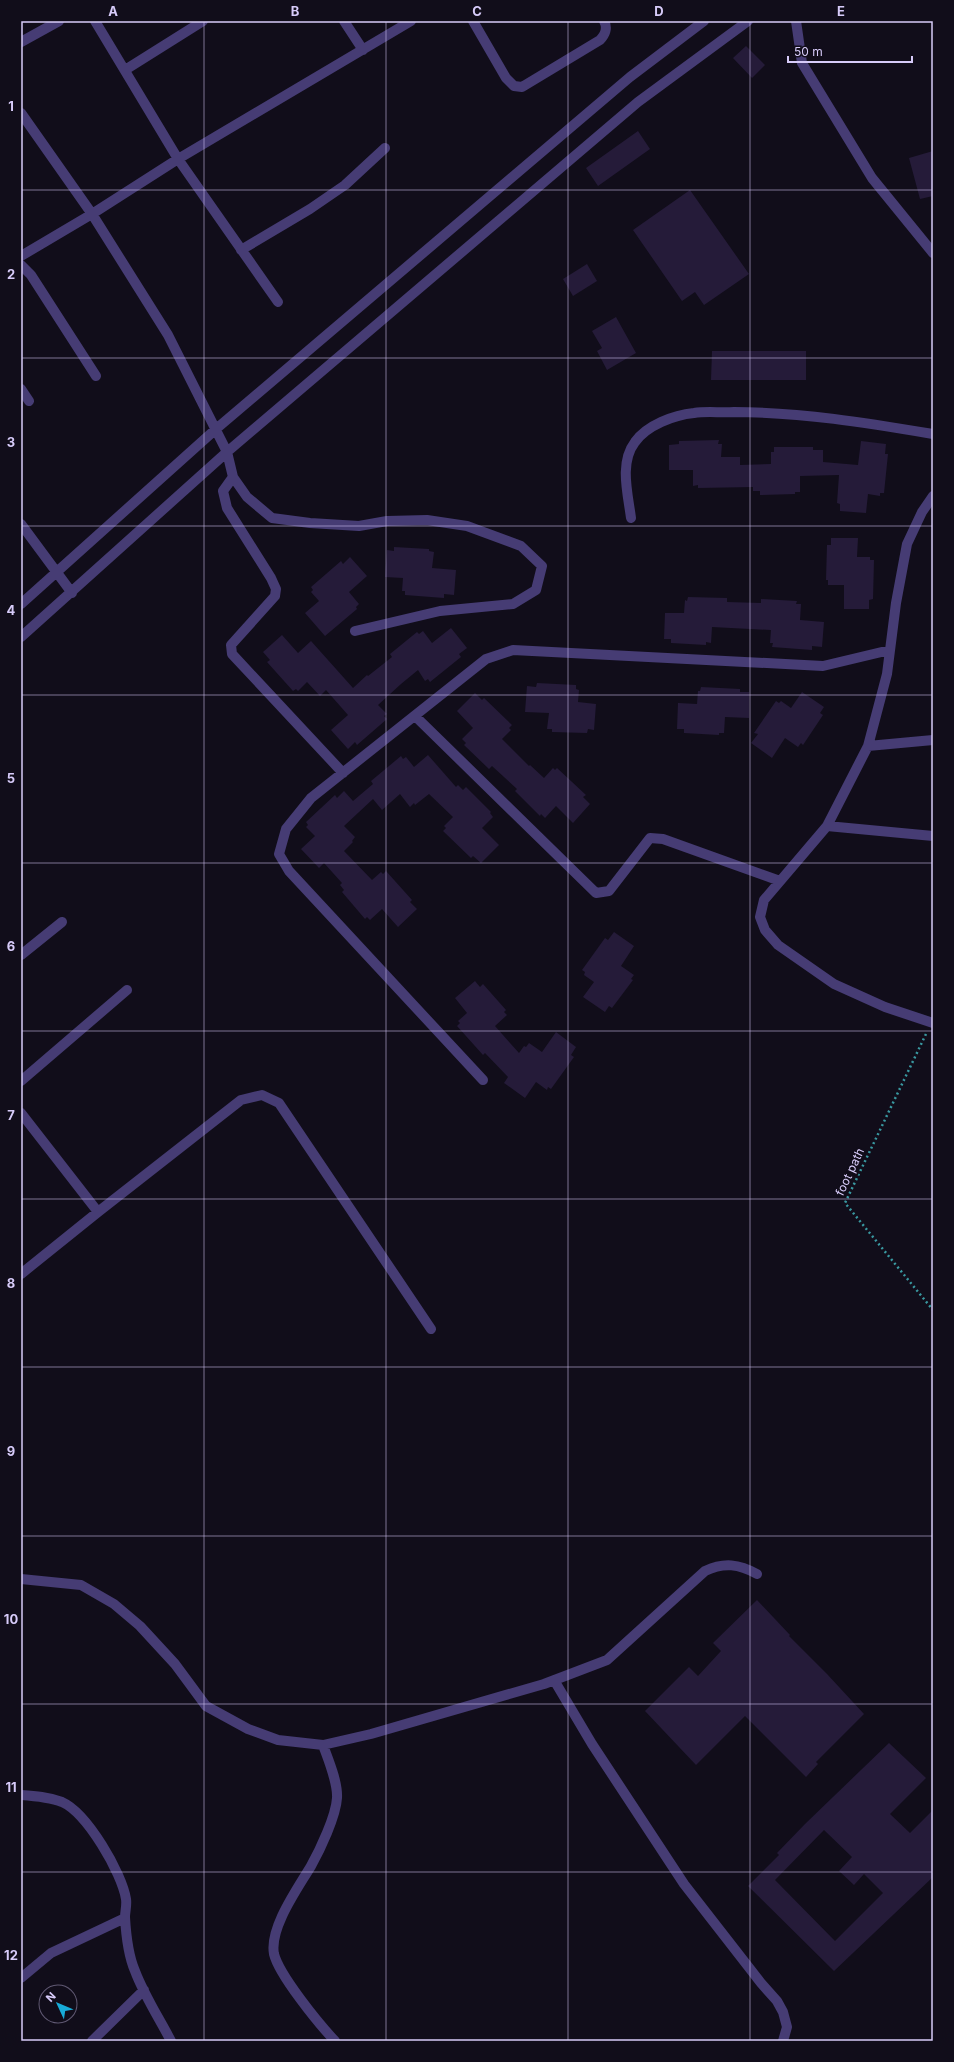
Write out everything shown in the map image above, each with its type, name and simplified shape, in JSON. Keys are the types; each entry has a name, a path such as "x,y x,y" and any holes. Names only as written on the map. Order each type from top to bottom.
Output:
{"street":[{"path":"21,42 59,21"},
{"path":"95,21 178,159 278,302"},
{"path":"125,70 203,21"},
{"path":"344,21 363,50"},
{"path":"21,256 92,214 178,159 412,21"},
{"path":"473,21 506,78 514,86 522,87 600,40 605,34 606,25 604,21"},
{"path":"21,604 216,429 630,78 704,21"},
{"path":"21,637 72,593 227,452 638,102 748,21"},
{"path":"796,21 802,63 872,178 933,253"},
{"path":"21,113 92,214 168,335 227,452 233,477 247,497 272,518 310,524 359,526 387,521 427,520 467,526 521,546 542,566 536,590 513,604 440,611 355,631"},
{"path":"241,250 310,209 345,185 385,148"},
{"path":"21,266 31,275 96,376"},
{"path":"21,389 29,401"},
{"path":"631,518 625,464 635,442 647,430 665,420 694,413 769,412 867,423 933,434"},
{"path":"233,477 223,491 227,508 276,588 275,596 230,645 232,654 342,773"},
{"path":"932,1023 885,1007 834,984 778,945 765,930 760,917 764,900 827,826 868,746 887,674 896,603 907,544 922,512 933,496"},
{"path":"21,524 72,593"},
{"path":"483,1080 289,871 279,854 286,828 311,798 486,659 513,650 823,666 890,650"},
{"path":"415,716 596,893 609,891 650,838 664,839 780,881"},
{"path":"868,746 933,740"},
{"path":"827,826 933,836"},
{"path":"21,955 62,922"},
{"path":"21,1081 127,990"},
{"path":"21,1274 241,1100 262,1095 279,1103 431,1329"},
{"path":"21,1113 98,1212"},
{"path":"21,1579 81,1585 114,1604 140,1626 174,1664 206,1706 248,1730 278,1740 323,1745 428,1718 554,1680 607,1660 705,1571 717,1565 729,1565 744,1568 757,1574"},
{"path":"554,1680 592,1744 684,1884 776,2001 783,2012 787,2027 784,2041"},
{"path":"323,1745 331,1765 337,1797 324,1841 311,1866 295,1889 280,1919 279,1928 273,1938 274,1954 291,1985 315,2018 335,2041"},
{"path":"21,1795 47,1797 64,1803 76,1813 109,1855 119,1876 126,1900 125,1918 128,1949 135,1971 171,2041"},
{"path":"21,1978 51,1953 125,1918"},
{"path":"92,2041 144,1990"}],"path":[{"name":"foot path","path":"932,1023 845,1203 933,1310"}],"building":[{"path":"746,46 765,65 752,78 733,58"},
{"path":"638,131 650,149 598,186 586,168"},
{"path":"933,151 933,196 920,199 909,158"},
{"path":"690,190 749,274 704,305 695,292 682,301 633,230"},
{"path":"587,264 597,281 573,296 563,279"},
{"path":"616,317 636,353 607,370 597,351 602,348 592,331"},
{"path":"712,351 806,351 806,380 711,380"},
{"path":"719,440 718,444 722,444 721,457 740,457 740,465 771,464 771,452 774,452 774,447 813,447 813,450 823,450 823,462 858,465 861,441 886,444 885,454 888,454 884,493 880,493 880,496 868,494 866,513 840,511 840,504 837,503 839,475 800,476 800,492 795,492 795,494 760,495 760,491 753,491 753,487 698,488 698,485 693,486 693,470 669,470 669,445 679,444 679,441"},
{"path":"831,538 858,538 857,557 870,557 870,560 874,560 873,599 869,600 869,609 844,609 844,585 828,585 828,580 826,580 827,545 831,545"},
{"path":"394,547 429,549 429,551 434,552 432,568 456,570 454,595 444,594 444,598 405,595 405,591 402,591 403,578 385,577 387,550 394,551"},
{"path":"350,557 367,576 349,592 359,604 356,607 357,609 325,636 305,613 319,601 311,592 313,590 311,587 341,561 343,564"},
{"path":"688,597 727,598 727,602 761,603 761,599 797,601 796,604 801,604 800,620 824,622 822,647 812,646 812,650 772,647 773,643 770,643 771,630 712,627 711,643 706,642 706,645 671,643 671,639 664,639 665,613 684,613 685,600 687,601"},
{"path":"451,628 467,648 459,654 461,657 430,682 428,679 425,681 418,670 378,705 387,714 384,716 387,719 357,745 355,742 348,749 331,730 348,715 326,690 320,696 307,682 298,691 296,689 293,691 267,662 270,660 263,652 282,635 298,653 311,641 353,688 367,675 368,676 392,657 390,654 417,632 419,634 423,631 432,643"},
{"path":"537,683 576,685 576,689 579,690 578,702 596,704 594,730 588,729 587,733 552,732 552,729 547,729 549,713 525,712 527,686 536,687"},
{"path":"701,687 740,689 740,692 749,692 749,718 725,717 724,733 719,733 719,735 684,733 684,729 677,729 678,703 697,704 698,691 700,691"},
{"path":"802,692 824,707 820,713 823,715 803,745 801,743 798,747 785,738 772,758 751,743 758,734 754,733 776,701 779,703 781,701 791,708"},
{"path":"475,693 482,700 484,698 512,725 509,728 511,730 502,739 529,766 530,765 544,778 553,768 555,770 557,768 586,795 583,797 590,804 573,823 556,806 545,818 541,814 540,816 515,791 517,789 492,766 489,769 464,745 466,743 462,739 473,728 457,711"},
{"path":"428,755 456,787 458,785 463,790 466,787 491,812 490,813 493,817 482,828 499,845 481,863 473,856 471,858 443,831 446,828 444,826 453,817 429,794 410,807 400,794 382,810 373,799 344,826 355,837 352,841 353,842 344,851 372,880 381,872 383,874 386,871 412,900 410,902 417,909 398,927 382,909 370,920 367,917 365,919 342,892 344,890 340,885 342,883 324,863 319,868 301,849 315,836 306,827 308,825 306,822 335,795 337,798 344,791 353,801 373,784 371,781 401,756 403,759 406,757 414,767"},
{"path":"614,932 634,946 621,966 634,975 631,979 633,980 612,1008 609,1006 605,1012 583,997 594,982 584,975 585,972 582,970 605,938 608,940"},
{"path":"475,981 480,987 483,984 506,1010 504,1012 507,1015 495,1026 519,1053 524,1046 526,1047 529,1043 542,1052 556,1032 576,1047 571,1055 574,1057 551,1089 548,1087 547,1090 536,1082 525,1098 504,1083 508,1077 485,1053 483,1055 457,1026 460,1023 458,1021 467,1013 455,998"},
{"path":"757,1600 790,1635 789,1636 864,1714 816,1762 818,1764 806,1777 745,1716 696,1765 645,1711 689,1667 698,1676 721,1651 713,1643"},
{"path":"889,1743 926,1778 890,1814 910,1833 933,1810 933,1877 834,1971 748,1886 779,1855 777,1853","holes":["824,1830 852,1857 839,1871 854,1885 864,1874 883,1893 835,1941 775,1880"]}]}
